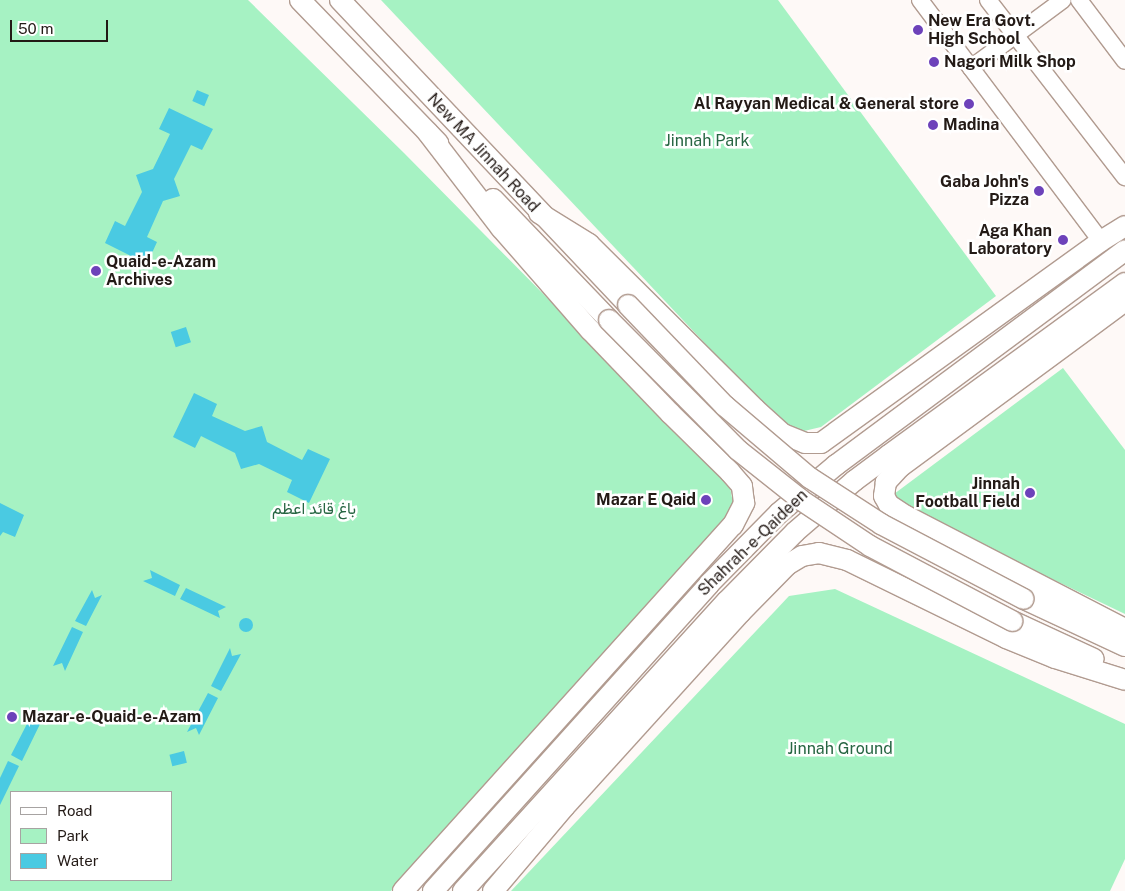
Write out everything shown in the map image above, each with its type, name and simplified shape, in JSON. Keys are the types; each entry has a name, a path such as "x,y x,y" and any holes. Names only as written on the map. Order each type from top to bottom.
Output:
{"main road":[{"path":"300,0 609,320 738,450 801,500 870,546 1012,621 1125,674"},
{"name":"New MA Jinnah Road","path":"340,0 539,213 725,406 810,478 881,524 1024,599 1125,646"},
{"path":"403,891 733,526 744,503 742,486 590,330 501,228 428,133"},
{"path":"539,213 589,244 755,409 783,434 806,443 822,443 833,437 1101,240 1125,226"},
{"name":"Shahrah-e-Qaideen","path":"433,891 709,584 779,514 836,465 1125,250"},
{"name":"Shahrah-e-Qaideen","path":"463,891 734,594 795,532 888,455 1125,284"},
{"path":"1125,301 900,467 886,482 884,496 889,505 906,516 1125,629"},
{"path":"493,891 565,806 740,613 787,565 802,556 820,553 847,560 1006,638 1055,658 1125,680"}],"street":[{"path":"920,0 1101,240"},
{"path":"988,0 1125,177"},
{"path":"971,68 1063,0"},
{"path":"1079,0 1125,61"}],"green space":[{"name":"باغ قائد اعظم","path":"0,0 248,0 404,153 719,472 730,487 733,503 729,516 391,891 0,891"},
{"name":"Jinnah Park","path":"381,0 778,0 996,296 821,427 804,431 784,424 765,407"},
{"path":"1063,368 1125,450 1125,614 906,509 894,494"},
{"name":"Jinnah Ground","path":"835,589 1125,724 1125,859 1110,891 511,891 789,596"}],"water":[{"path":"197,90 209,95 204,106 192,101"},
{"path":"169,108 213,129 202,150 191,145 174,179 180,196 163,201 147,237 157,242 147,264 105,243 115,221 125,226 142,192 136,175 153,169 170,134 159,129"},
{"path":"186,327 191,342 176,347 171,332"},
{"path":"194,393 217,404 212,416 245,431 262,426 267,442 302,460 308,449 330,459 309,503 287,492 292,480 259,464 241,469 235,453 201,436 195,448 173,437"},
{"path":"0,503 24,515 15,537 3,532 0,536"},
{"path":"150,570 180,585 175,596 143,581 152,578"},
{"path":"186,588 226,607 218,611 220,618 180,599"},
{"path":"92,590 95,598 102,595 86,626 75,621"},
{"path":"246,618 251,620 253,625 251,630 246,632 241,630 239,625 241,620"},
{"path":"72,627 83,632 65,671 62,663 53,666"},
{"path":"230,648 232,656 241,654 221,691 211,686"},
{"path":"208,693 218,698 199,735 196,728 187,732"},
{"path":"30,718 32,725 41,722 22,761 11,755"},
{"path":"184,751 187,763 172,766 169,755"},
{"path":"8,761 19,766 0,805 0,778"}],"place":[{"name":"New Era Govt. High School","path":"918,30"},
{"name":"Nagori Milk Shop","path":"934,62"},
{"name":"Al Rayyan Medical & General store","path":"969,104"},
{"name":"Madina","path":"933,125"},
{"name":"Gaba John's Pizza","path":"1039,191"},
{"name":"Aga Khan Laboratory","path":"1063,240"},
{"name":"Quaid-e-Azam Archives","path":"96,271"},
{"name":"Jinnah Football Field","path":"1030,493"},
{"name":"Mazar E Qaid","path":"706,500"},
{"name":"Mazar-e-Quaid-e-Azam","path":"12,717"}]}
